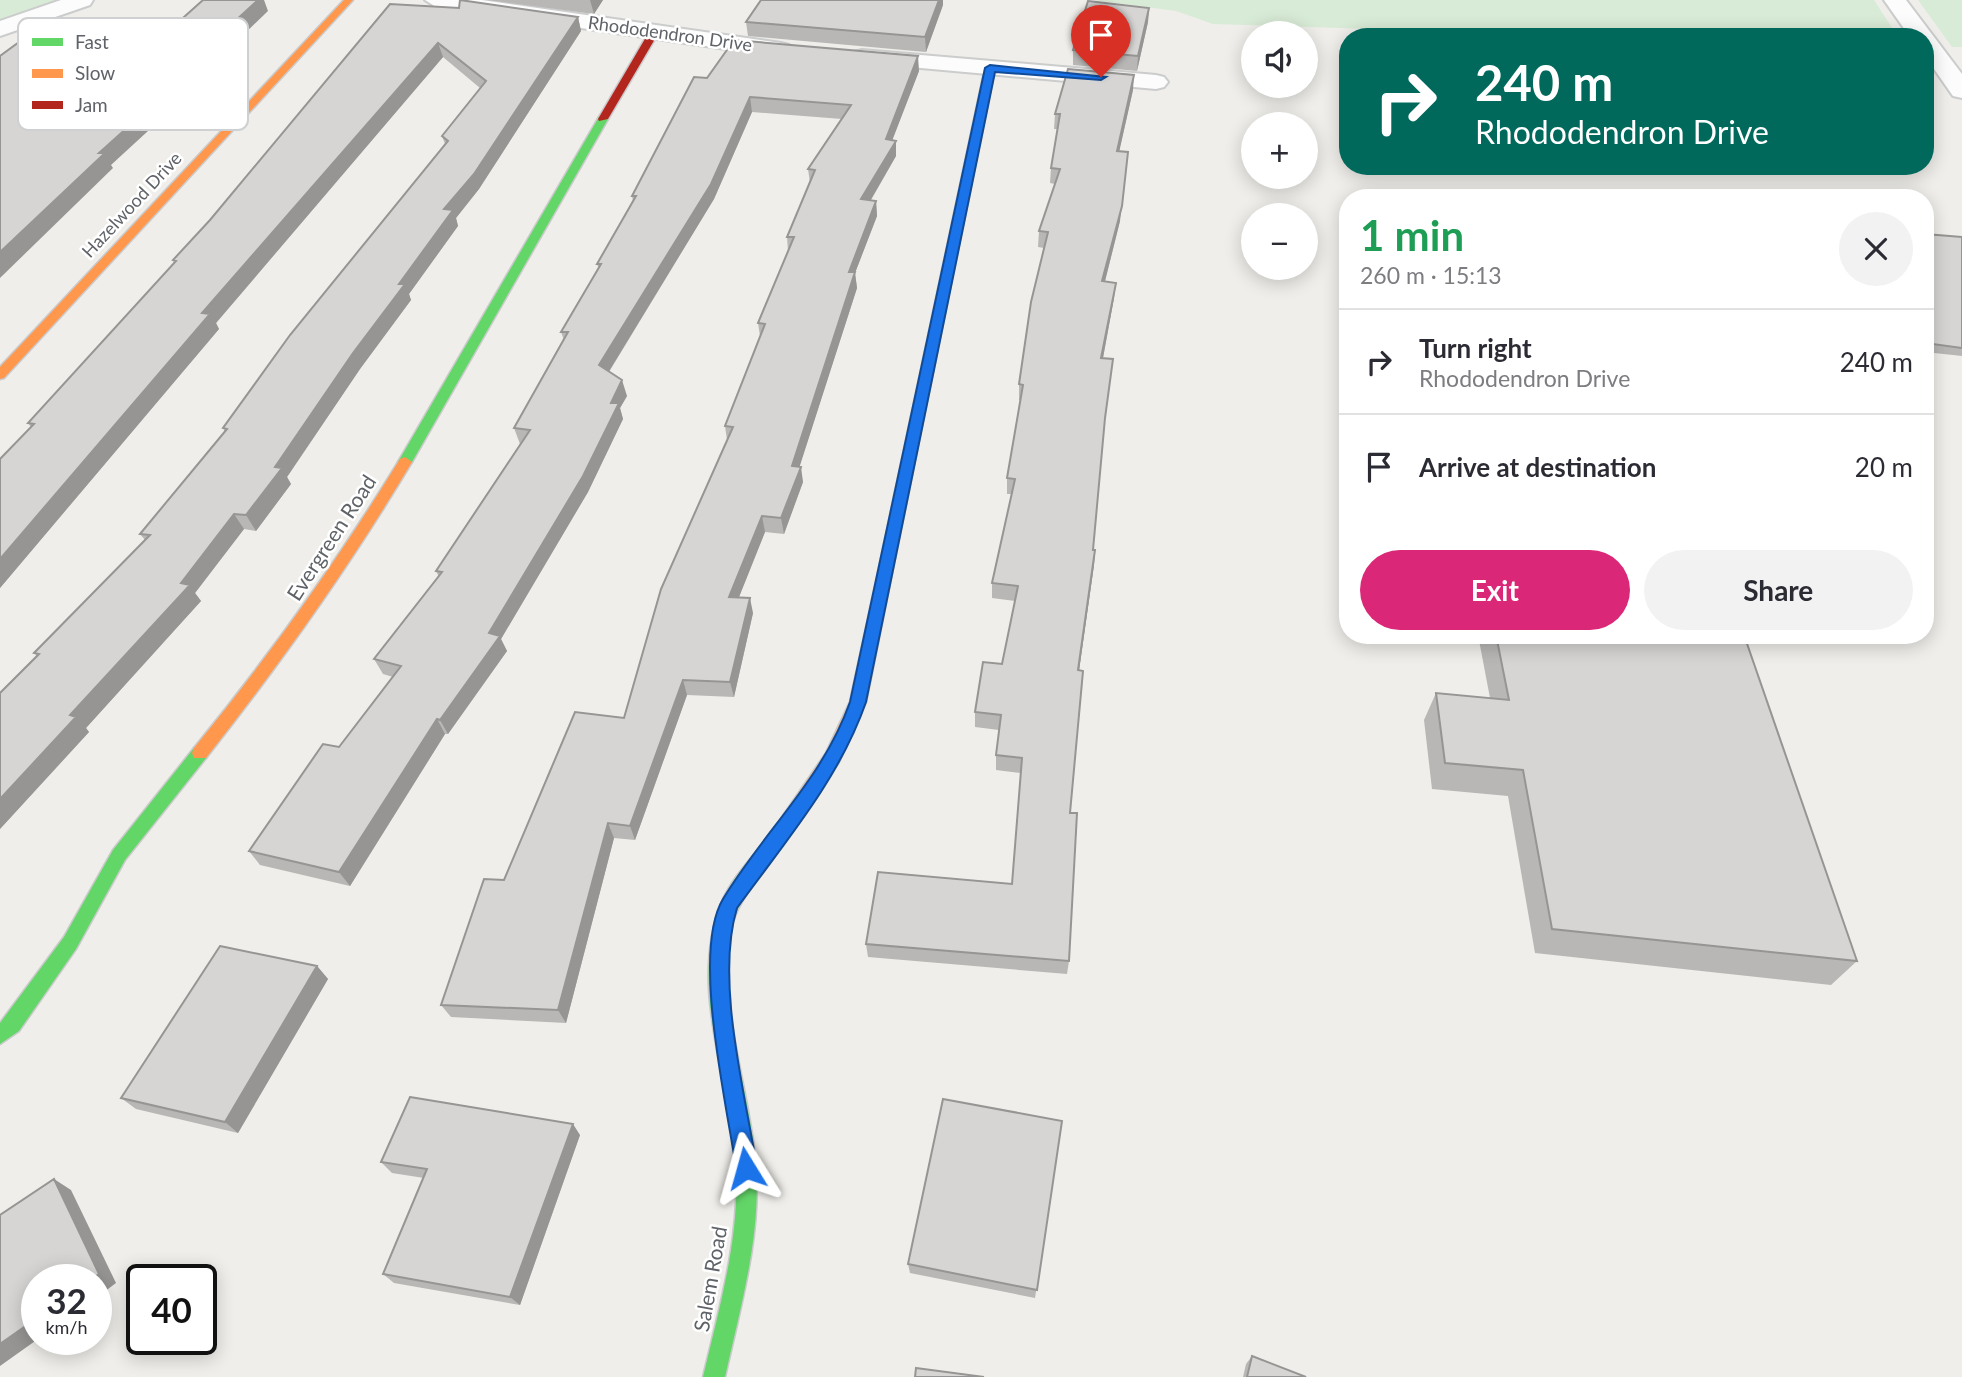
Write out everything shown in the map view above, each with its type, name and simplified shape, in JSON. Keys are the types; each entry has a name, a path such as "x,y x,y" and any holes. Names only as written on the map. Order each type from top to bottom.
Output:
{"street":[{"path":"31,18 82,0"},
{"name":"Hazelwood Drive","path":"248,109 349,0"},
{"name":"Rhododendron Drive","path":"436,0 798,52"},
{"path":"1895,0 1916,28"},
{"path":"0,29 18,23"},
{"name":"Evergreen Road","path":"0,1035 12,1025 70,943 119,855 265,673 361,538 654,32"},
{"path":"1934,53 1962,91"},
{"path":"839,55 1156,82"},
{"name":"Salem Road","path":"714,1377 743,1226 746,1168 718,982 722,926 729,905 824,776 846,737 858,702 990,68"},
{"name":"Hazelwood Drive","path":"0,375 228,130"}],"green space":[{"path":"0,0 56,0 0,20"},
{"path":"1093,0 1874,0 1892,28 1340,28 1318,27 1318,21 1241,21 1241,25 1213,24 1176,11"},
{"path":"1918,0 1962,0 1962,47 1952,47"}],"building":[{"path":"203,0 258,0 238,18 183,18"},
{"path":"460,0 578,17 474,174 444,209 453,210 399,284 405,284 353,353 275,467 282,468 246,515 234,514 181,583 190,585 70,715 76,717 0,799 0,693 39,654 34,653 150,535 140,534 227,429 223,428 290,335 448,141 442,136 486,81 438,43 202,313 210,314 0,559 0,459 34,424 28,423 176,261 173,260 210,220 390,4 459,8"},
{"path":"761,0 939,0 925,37 746,22"},
{"path":"1088,1 1149,8 1138,56 1073,50"},
{"path":"734,40 918,56 886,139 896,141 861,199 876,201 849,272 855,272 792,466 801,467 781,518 762,516 729,597 750,598 730,682 683,680 630,826 608,823 558,1010 441,1005 484,879 504,880 575,712 624,718 661,589 733,427 725,426 765,324 758,323 794,237 787,237 815,170 808,169 851,105 750,97 711,184 599,365 622,380 611,403 619,403 583,476 489,633 500,636 440,720 437,719 339,872 249,851 323,744 339,747 401,666 374,659 442,572 436,571 530,430 514,428 568,332 561,332 601,264 597,264 636,196 632,196 694,77 707,78"},
{"path":"18,43 18,130 125,130 99,153 105,153 0,252 0,56"},
{"path":"1068,69 1134,75 1117,151 1128,152 1122,206 1102,281 1116,283 1101,358 1113,359 1105,418 1095,550 1078,670 1083,671 1070,813 1077,813 1069,961 866,944 878,872 1012,884 1022,758 996,755 1001,715 975,712 983,662 1002,664 1018,586 992,583 1015,479 1007,478 1023,385 1019,384 1031,302 1048,232 1039,231 1060,169 1051,168 1060,114 1055,114"},
{"path":"1934,235 1962,237 1962,348 1934,344"},
{"path":"1498,644 1747,644 1857,961 1552,929 1523,770 1445,763 1436,693 1509,700"},
{"path":"220,946 317,966 225,1122 121,1098"},
{"path":"410,1097 573,1124 510,1297 383,1274 427,1169 381,1162"},
{"path":"943,1099 1062,1121 1037,1290 908,1264"},
{"path":"54,1179 94,1264 21,1264 21,1329 0,1344 0,1215"},
{"path":"1252,1356 1306,1377 1247,1377"},
{"path":"916,1368 984,1377 915,1377"}],"traffic: fast":[{"path":"888,558 990,68"},
{"path":"405,462 603,119"},
{"path":"0,1035 12,1025 70,943 119,855 200,753"},
{"path":"714,1377 742,1246 746,1194 743,1138 720,997 722,931 734,896 773,844"}],"traffic: slow":[{"path":"248,109 349,0"},
{"path":"0,375 228,130"},
{"path":"200,753 308,612 405,462"},
{"path":"773,844 833,757 858,702 888,558"}],"traffic: jam":[{"path":"603,119 654,32"}],"route":[{"path":"746,1168 718,982 722,926 729,905 742,885 824,776 846,737 858,702 990,68 1101,77"}]}
